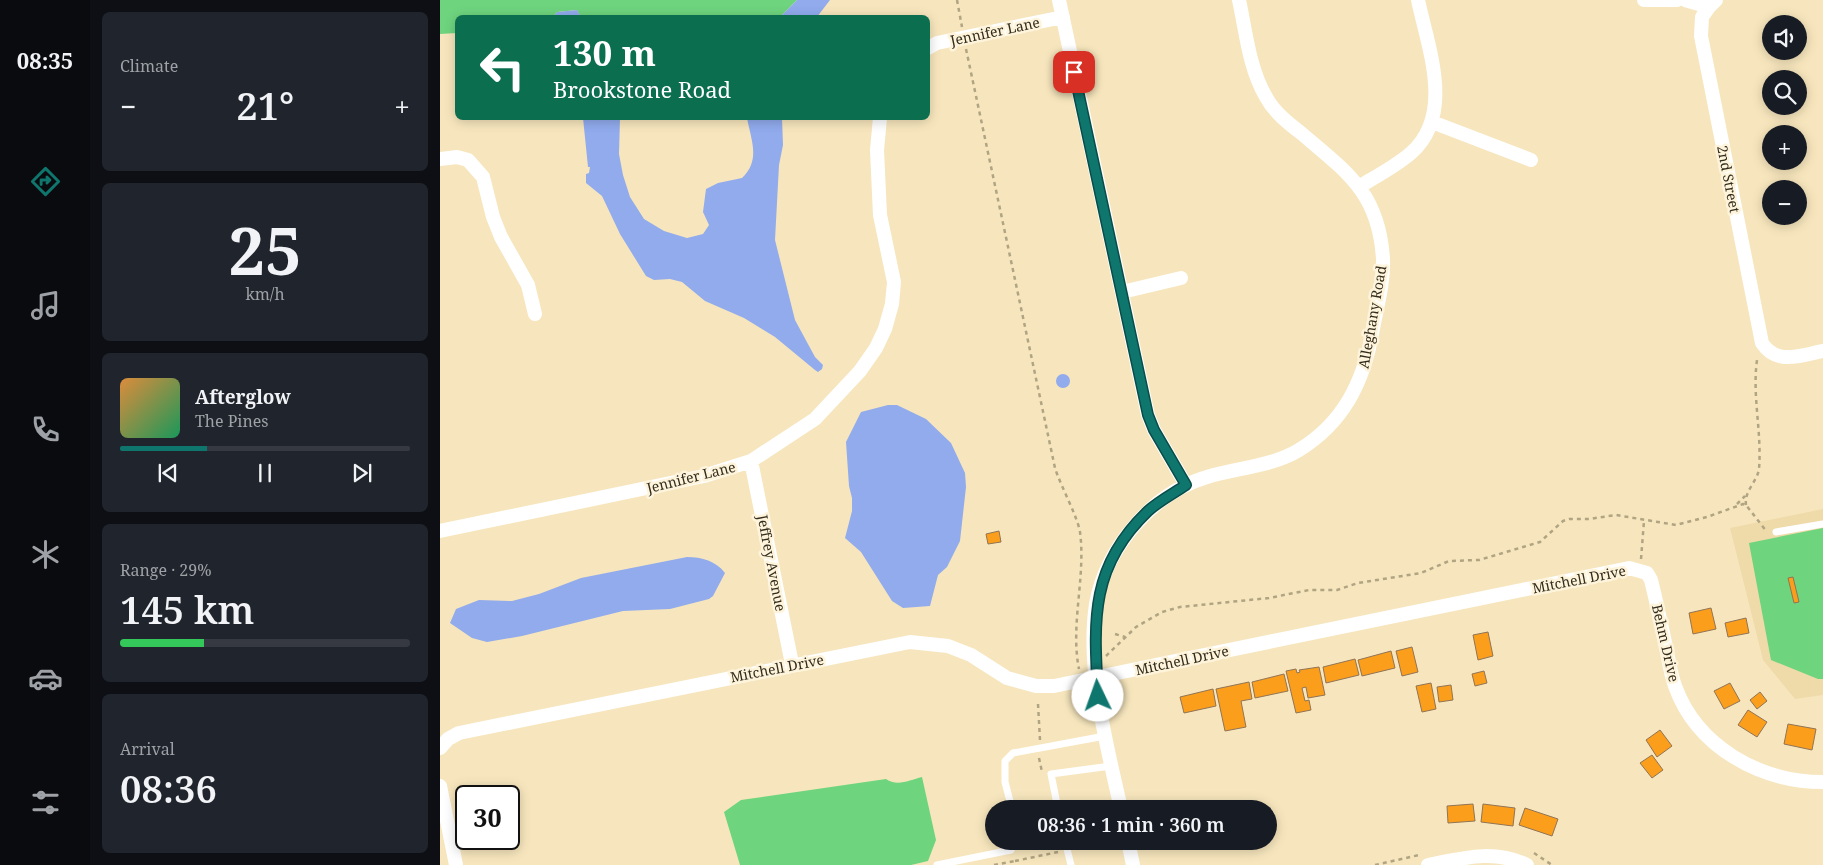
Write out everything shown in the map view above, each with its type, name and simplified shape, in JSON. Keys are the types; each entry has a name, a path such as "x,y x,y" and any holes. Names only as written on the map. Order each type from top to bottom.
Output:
{"street":[{"path":"1059,0 1148,415 1154,430 1186,485"},
{"name":"Alleghany Road","path":"1119,800 1098,696 1095,660 1096,603 1109,564 1122,542 1149,510 1186,485 1204,477 1298,451 1320,435 1338,418 1353,395 1368,352 1382,277 1381,238 1371,205 1360,186 1347,172 1278,115 1266,98 1252,63 1240,0"},
{"path":"1360,186 1384,173 1412,152 1432,122 1435,105 1435,82 1418,0"},
{"path":"1644,0 1677,0"},
{"path":"1686,0 1713,4"},
{"name":"2nd Street","path":"1713,4 1702,17 1701,36 1762,343 1768,351"},
{"name":"Jennifer Lane","path":"930,47 937,43 1063,17"},
{"name":"Jennifer Lane","path":"440,531 704,476 752,461 815,419 860,371 876,348 886,329 892,304 894,282 880,215 877,150 880,120"},
{"path":"1432,122 1531,160"},
{"path":"440,159 457,157 468,160 483,177 493,217 501,237 528,285 535,314"},
{"path":"1122,292 1181,278"},
{"path":"1768,351 1788,358 1823,351"},
{"name":"Jeffrey Avenue","path":"752,461 792,664"},
{"name":"Mitchell Drive","path":"441,747 459,733 792,664 910,642 927,642 948,646 971,655 1007,678 1036,686 1054,686 1643,565"},
{"name":"Behm Drive","path":"1643,565 1651,580 1675,686 1692,716 1708,738 1732,757 1758,770 1779,777 1823,782"},
{"path":"440,786 456,865"},
{"path":"1130,850 1133,865"},
{"path":"1428,865 1484,855 1512,858 1527,865"}],"lane":[{"path":"1776,532 1823,524"},
{"path":"1010,800 1004,770 1005,761 1013,753 1105,736"},
{"path":"1056,800 1051,774 1112,766"},
{"path":"937,865 999,854 1011,850"},
{"path":"1068,850 1071,865"}],"path":[{"path":"957,0 1055,468 1080,530 1081,577 1078,663 1082,680"},
{"path":"1768,351 1757,360 1760,425 1758,470 1748,493 1746,504 1764,530 1776,532"},
{"path":"1735,505 1748,493"},
{"path":"1078,663 1104,659 1125,637 1148,620 1180,607 1269,598 1309,590 1337,590 1358,583 1421,573 1449,562 1487,558 1540,542 1563,521 1569,518 1589,519 1616,515 1669,524 1684,523 1707,517 1735,505 1746,504"},
{"path":"1643,565 1644,521"},
{"path":"1115,634 1125,637"},
{"path":"1015,861 1060,851"}],"shaded area":[{"path":"1823,509 1823,695 1795,699 1763,660 1730,528"}],"green space":[{"path":"440,0 797,0 782,15 580,15 577,10 557,12 555,15 455,15 455,33 440,34"},
{"path":"1823,528 1823,679 1818,679 1771,660 1749,543"},
{"path":"922,777 936,840 928,861 911,865 740,865 724,812 741,800 886,779 904,782"}],"water":[{"path":"797,0 830,0 819,15 782,15"},
{"path":"577,10 580,15 555,15 557,12"},
{"path":"583,120 620,120 619,154 630,197 644,219 664,231 687,238 703,234 709,225 703,212 706,189 718,183 742,178 748,171 753,157 753,150 747,120 782,120 783,145 779,165 775,240 795,320 815,357 823,365 822,369 818,372 775,337 744,318 705,301 682,282 670,279 654,280 646,276 620,234 602,196 586,183 586,174 589,173 590,167 588,167"},
{"path":"1060,374 1066,374 1070,381 1066,388 1060,388 1056,384 1056,378"},
{"path":"888,405 897,405 926,419 951,443 965,473 966,487 960,541 947,567 938,575 930,606 903,608 892,601 861,552 845,538 852,511 846,442 861,412"},
{"path":"687,557 708,560 725,573 713,596 709,599 670,609 623,611 522,636 487,642 472,638 450,623 456,609 479,600 512,601 539,594 581,578"}],"building":[{"path":"999,531 1001,542 988,544 986,534"},
{"path":"1793,577 1799,602 1794,603 1788,578"},
{"path":"1711,608 1716,629 1693,634 1689,613"},
{"path":"1746,618 1749,633 1728,637 1725,623"},
{"path":"1488,632 1493,656 1478,660 1473,635"},
{"path":"1412,647 1418,672 1402,676 1396,651"},
{"path":"1391,651 1395,668 1362,676 1358,660"},
{"path":"1355,659 1359,675 1326,683 1323,667"},
{"path":"1319,667 1325,695 1308,698 1306,687 1302,688 1305,701 1309,700 1311,710 1296,713 1286,671 1296,669 1297,673 1300,672 1299,670"},
{"path":"1484,671 1487,683 1475,686 1472,674"},
{"path":"1284,674 1288,691 1255,698 1252,682"},
{"path":"1249,682 1252,699 1241,701 1246,727 1225,731 1216,689"},
{"path":"1431,683 1436,709 1422,712 1416,686"},
{"path":"1730,683 1740,701 1724,709 1714,691"},
{"path":"1451,685 1453,700 1439,702 1437,687"},
{"path":"1213,689 1216,706 1184,713 1180,697"},
{"path":"1760,692 1767,701 1757,709 1750,700"},
{"path":"1748,710 1767,722 1757,737 1738,725"},
{"path":"1788,724 1816,729 1812,750 1784,744"},
{"path":"1660,730 1672,746 1657,757 1646,740"},
{"path":"1652,755 1663,770 1652,778 1640,763"},
{"path":"1473,804 1475,821 1448,823 1447,806"},
{"path":"1483,804 1515,808 1513,826 1481,822"},
{"path":"1525,808 1558,819 1552,836 1519,825"}],"route":[{"path":"1074,72 1148,415 1154,430 1186,485 1149,510 1122,542 1109,564 1096,603 1094,623 1098,696"}]}
